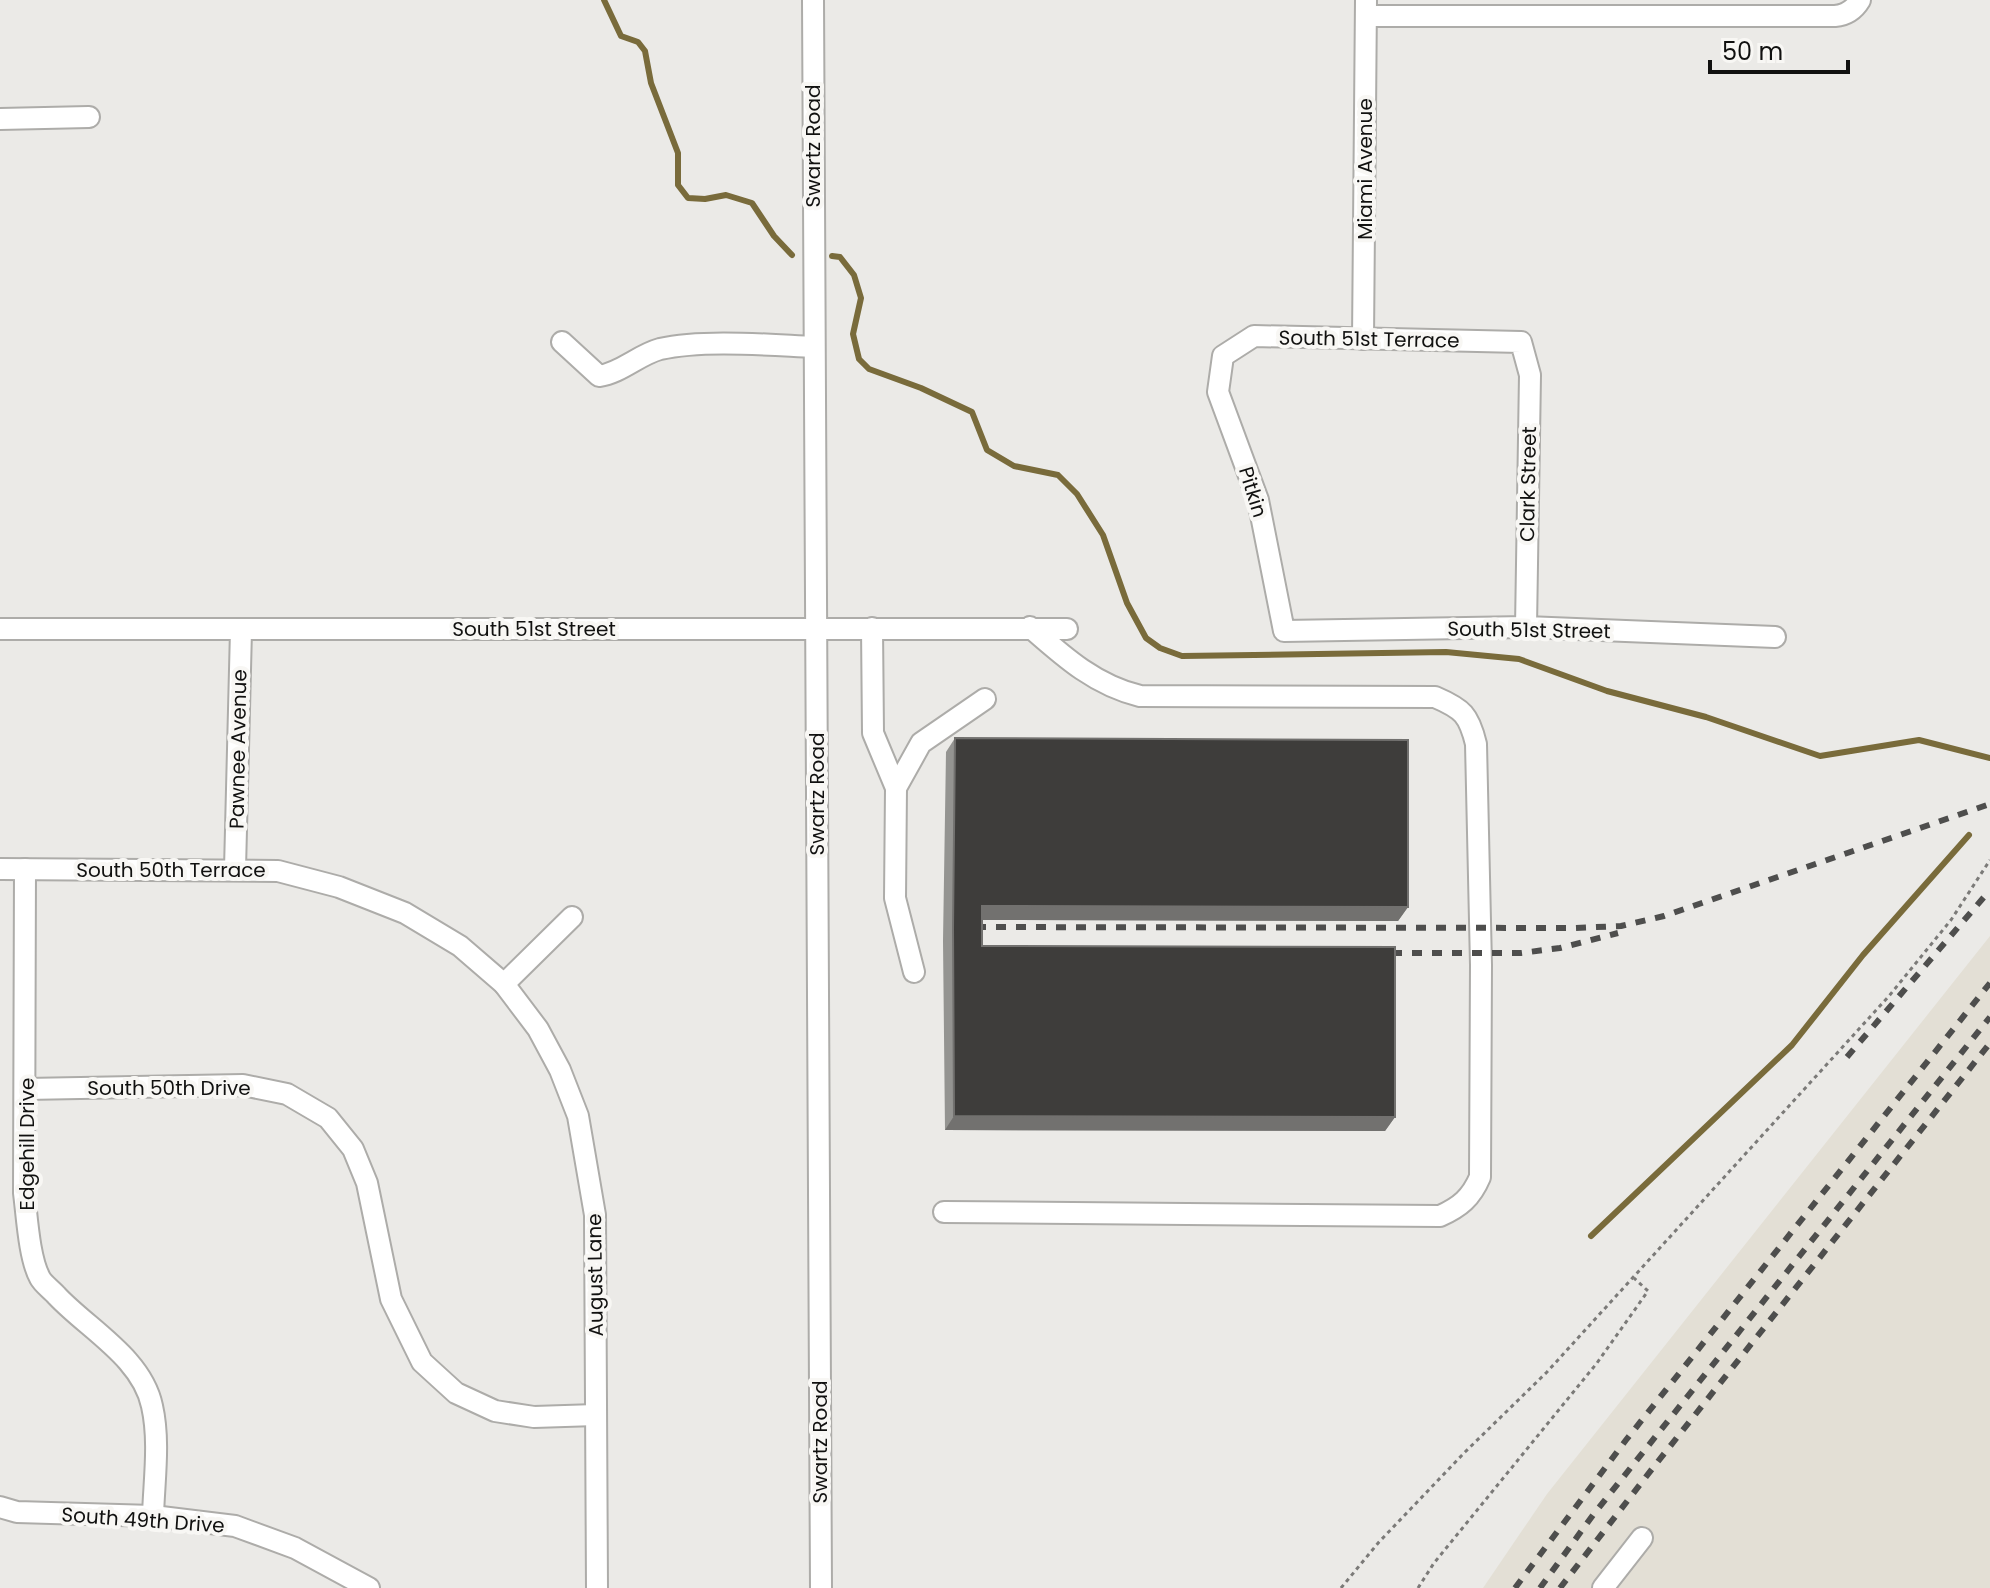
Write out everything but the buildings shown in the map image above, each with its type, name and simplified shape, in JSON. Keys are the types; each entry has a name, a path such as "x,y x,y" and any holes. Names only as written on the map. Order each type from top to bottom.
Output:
{"street":[{"name":"Swartz Road","path":"813,0 821,1588"},
{"path":"1366,8 1843,16 1857,4"},
{"name":"Miami Avenue","path":"1363,339 1366,8"},
{"path":"0,119 89,117"},
{"name":"South 51st Terrace","path":"1223,356 1254,336 1521,342"},
{"path":"562,342 599,376 611,375 660,349 750,344 814,347"},
{"name":"Clark Street","path":"1521,342 1530,375 1526,627"},
{"name":"Pitkin","path":"1223,356 1218,392 1258,500 1284,631"},
{"path":"944,1212 1440,1216 1459,1207 1472,1195 1480,1177 1481,965 1476,744 1471,723 1459,707 1435,697 1140,696 1098,681 1069,662 1030,627"},
{"name":"South 51st Street","path":"1284,631 1526,627 1775,637"},
{"path":"872,628 873,733 896,788 895,898 914,972"},
{"name":"South 51st Street","path":"0,629 1067,629"},
{"name":"Pawnee Avenue","path":"235,869 241,630"},
{"path":"896,788 921,743 985,699"},
{"name":"South 50th Terrace","path":"0,869 278,871 339,887 405,913 460,946 504,984"},
{"name":"Edgehill Drive","path":"25,869 24,1193 29,1239 40,1278 137,1372 152,1404 155,1436 153,1516"},
{"path":"504,984 572,917"},
{"name":"August Lane","path":"504,984 538,1029 560,1070 578,1116 595,1215 597,1588"},
{"name":"South 50th Drive","path":"26,1089 243,1085 287,1094 328,1118 353,1149 367,1183 391,1299 422,1362 456,1393 495,1411 534,1417 596,1415"},
{"name":"South 49th Drive","path":"0,1507 17,1512 153,1516 235,1526 295,1548 369,1588"},
{"path":"1603,1588 1642,1538"}],"path":[{"path":"1341,1588 1379,1542 1547,1372 1889,996 1951,920 1990,860"},
{"path":"1418,1588 1434,1563 1597,1363 1648,1291 1634,1278"}],"shaded area":[{"path":"1990,936 1990,1588 1483,1588 1547,1494"}],"waterway":[{"path":"604,0 621,36 638,42 645,51 651,83 678,153 678,185 688,198 726,195 752,203 774,236 792,255"},
{"path":"832,256 840,257 854,275 861,298 853,334 859,359 869,369 921,388 972,412 987,450 1014,466 1058,475 1077,494 1103,535 1127,603 1146,638 1160,648 1182,656 1446,652 1519,659 1607,691 1706,717 1820,756 1919,740 1990,758"},
{"path":"1591,1236 1792,1045 1863,955 1969,835"}],"railway":[{"path":"976,927 1621,926 1664,916 1990,804"},
{"path":"1847,1057 1990,890"},
{"path":"1372,953 1521,953 1560,948 1618,933"},
{"path":"1515,1588 1626,1440 1990,983"},
{"path":"1540,1588 1593,1515 1990,1017"},
{"path":"1560,1588 1990,1043"}]}
